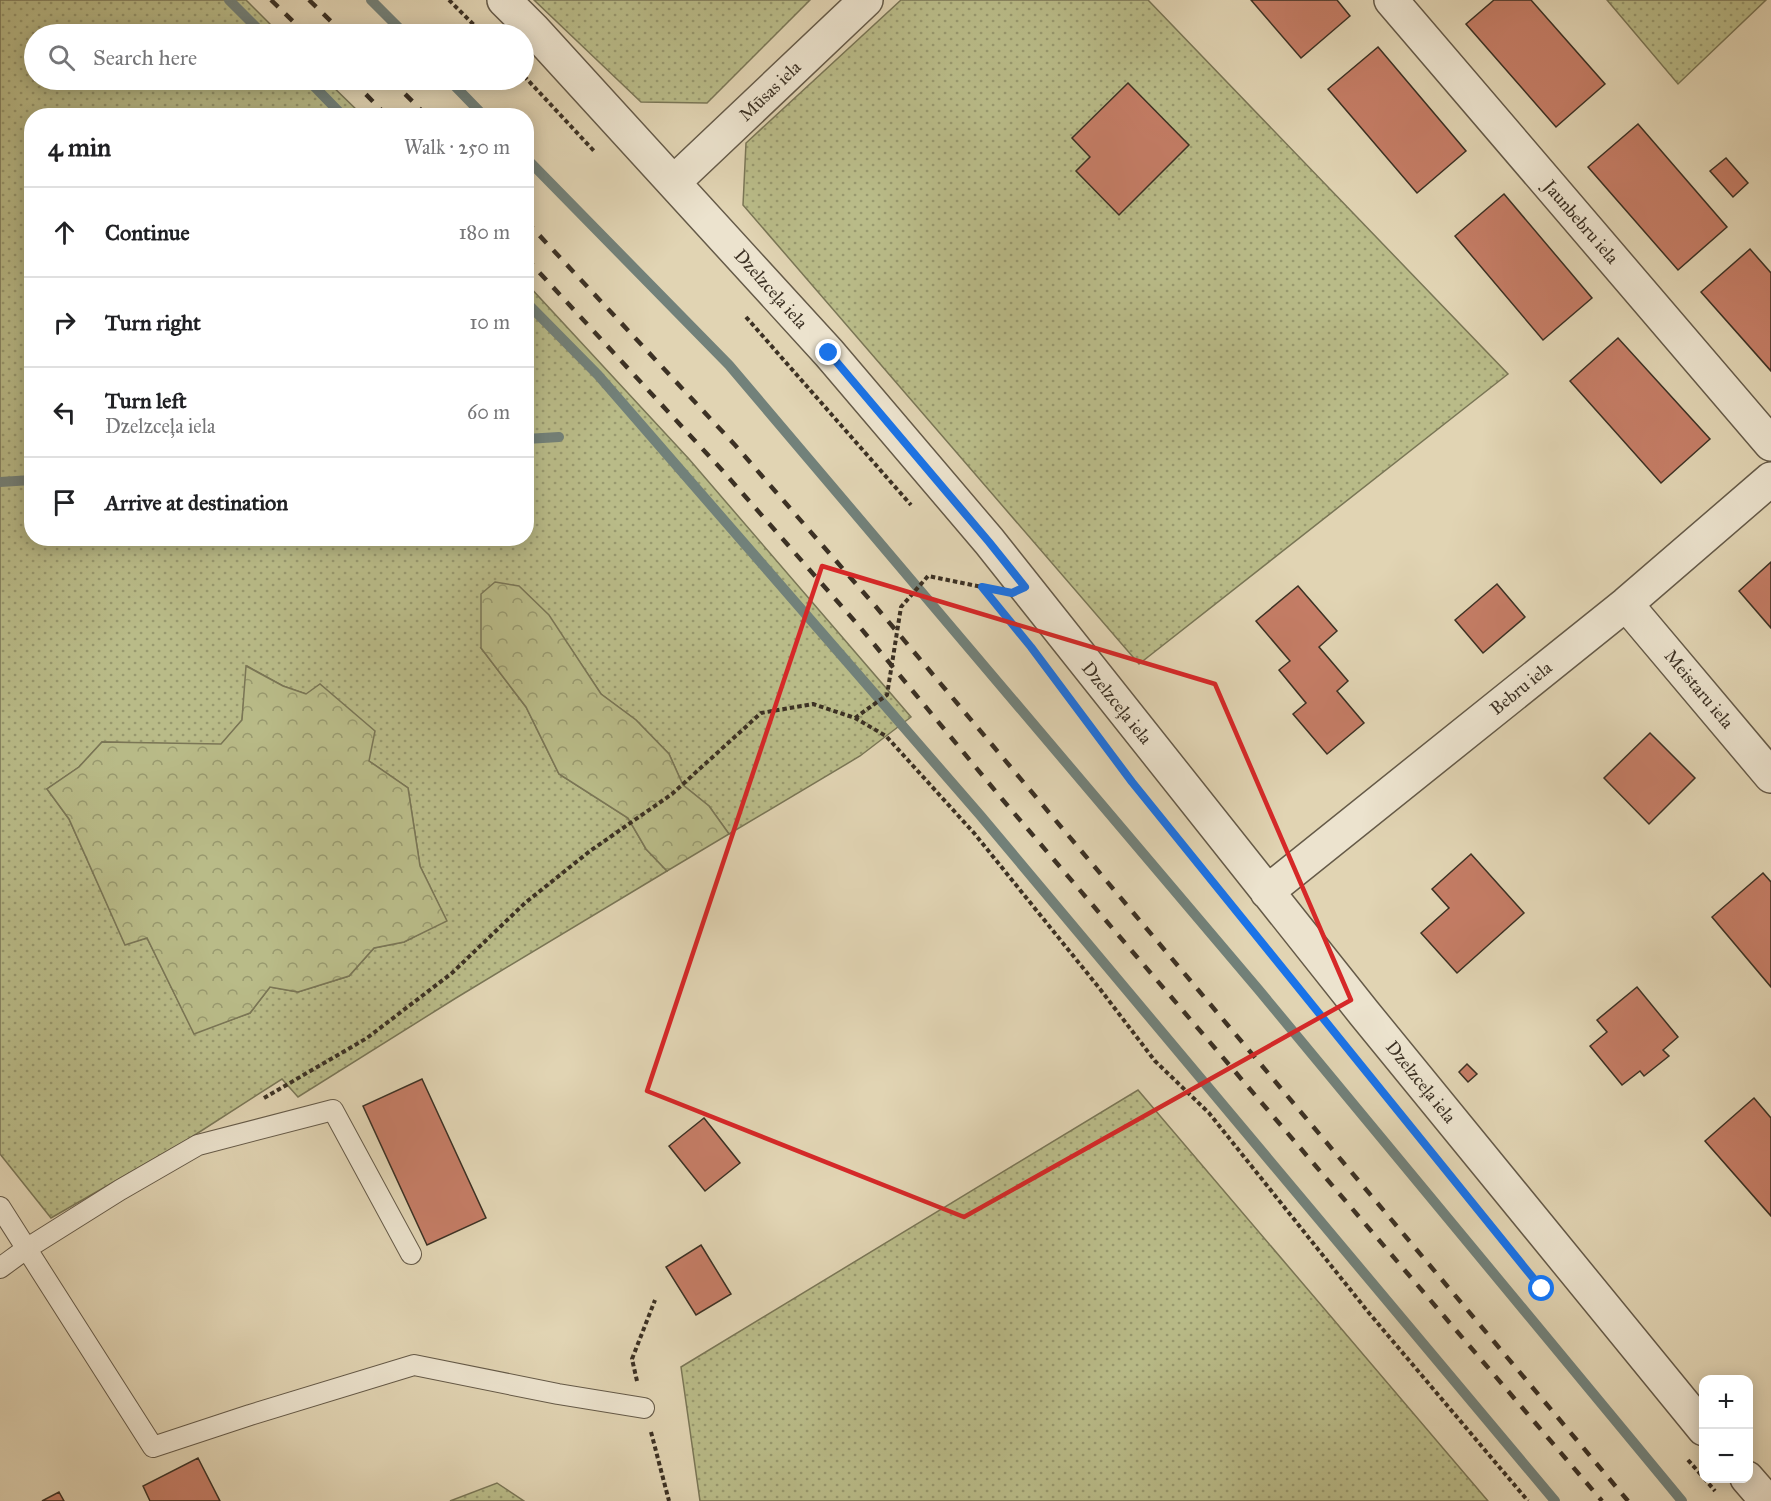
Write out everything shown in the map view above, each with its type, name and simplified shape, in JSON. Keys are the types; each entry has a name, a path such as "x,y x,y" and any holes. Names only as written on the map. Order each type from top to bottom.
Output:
{"street":[{"name":"Dzelzceļa iela","path":"504,0 529,24"},
{"name":"Mūsas iela","path":"674,183 866,0"},
{"name":"Jaunbebru iela","path":"1391,0 1771,444"},
{"name":"Dzelzceļa iela","path":"534,29 829,353 989,542 1267,891 1699,1423"},
{"name":"Bebru iela","path":"1267,891 1626,604 1771,479"},
{"name":"Meistaru iela","path":"1626,604 1771,776"},
{"path":"1751,1483 1767,1501"}],"lane":[{"path":"0,1268 120,1190 198,1145 333,1110 411,1254"},
{"path":"0,1207 153,1447 414,1365 558,1394 644,1408"}],"path":[{"path":"449,0 473,24"},
{"path":"534,87 596,152"},
{"path":"744,314 913,508"},
{"path":"855,718 887,695 901,608 928,576 1012,593 1025,587"},
{"path":"974,579 989,596"},
{"path":"264,1098 367,1038 452,973 525,903 590,851 672,794 762,713 813,704 855,718 886,736 974,833 1093,980 1155,1061 1209,1113 1369,1313 1528,1501"},
{"path":"1105,746 1213,881"},
{"path":"1513,1253 1557,1307"},
{"path":"1688,1460 1699,1472"}],"highlighted area":[{"path":"822,566 1215,684 1351,1000 964,1217 647,1091"}],"green space":[{"path":"0,0 246,0 270,24 24,24 24,90 336,90 355,108 24,108 24,546 534,546 534,292 689,459 911,717 860,756 729,834 709,806 683,785 669,754 636,720 601,694 569,646 481,648 526,707 559,774 628,818 646,849 667,871 456,998 298,1097 282,1079 187,1140 51,1218 0,1154","holes":["247,666 283,686 306,694 369,761 408,788 420,866 446,920 404,942 374,948 349,976 298,992 270,987 250,1013 194,1033 147,938 125,944 69,819 47,789 79,767 102,742 221,745 242,720"]},
{"path":"534,0 810,0 707,103 641,102"},
{"path":"901,0 1148,0 1508,374 1139,664 743,205 746,143"},
{"path":"1607,0 1766,0 1678,84"},
{"path":"495,582 519,586 549,615 601,694 636,720 669,754 683,785 709,806 729,834 667,871 646,849 628,818 559,774 526,707 481,648 481,594"},
{"path":"246,666 283,686 306,694 320,684 375,731 369,761 408,788 420,866 447,921 404,942 374,948 349,976 298,992 270,987 250,1013 194,1034 147,938 125,945 69,819 47,789 79,767 102,742 221,744 242,720"},
{"path":"1138,1090 1488,1501 700,1501 681,1367"},
{"path":"497,1483 524,1501 450,1501"}],"building":[{"path":"1251,0 1337,0 1350,16 1301,58"},
{"path":"1494,0 1531,0 1605,84 1556,127 1466,24"},
{"path":"1378,47 1466,151 1417,193 1328,89"},
{"path":"1128,83 1189,145 1119,215 1076,171 1090,157 1072,138"},
{"path":"1638,124 1727,227 1678,270 1588,167"},
{"path":"1726,158 1748,183 1733,197 1710,171"},
{"path":"1504,194 1592,298 1543,340 1455,236"},
{"path":"1750,249 1771,273 1771,371 1701,292"},
{"path":"1618,338 1710,439 1661,483 1570,381"},
{"path":"1771,562 1771,628 1739,591"},
{"path":"1497,584 1525,617 1483,653 1455,620"},
{"path":"1298,586 1337,631 1319,647 1348,681 1337,691 1364,723 1327,754 1293,714 1306,703 1279,670 1290,661 1256,621"},
{"path":"1650,733 1695,778 1649,824 1604,778"},
{"path":"1471,854 1524,913 1457,973 1421,933 1449,908 1432,889"},
{"path":"1763,873 1771,882 1771,987 1712,917"},
{"path":"1637,987 1678,1037 1663,1050 1669,1056 1644,1076 1640,1071 1622,1085 1590,1046 1607,1032 1597,1020"},
{"path":"1467,1064 1477,1074 1468,1082 1459,1072"},
{"path":"422,1079 486,1218 427,1245 363,1106"},
{"path":"1754,1098 1771,1118 1771,1216 1705,1141"},
{"path":"704,1118 740,1163 705,1191 669,1146"},
{"path":"701,1245 731,1294 696,1315 666,1267"},
{"path":"198,1458 220,1501 150,1501 143,1486"},
{"path":"59,1492 64,1501 42,1501"}],"waterway":[{"path":"229,0 253,24"},
{"path":"371,0 395,24"},
{"path":"318,90 335,108"},
{"path":"459,90 476,108"},
{"path":"534,166 729,365 1258,989 1682,1501"},
{"path":"534,310 598,375 980,815 1555,1501"},
{"path":"534,439 559,437"},
{"path":"0,482 24,480"}],"railway":[{"path":"271,0 296,24"},
{"path":"309,0 334,24"},
{"path":"362,90 379,108"},
{"path":"401,90 419,108"},
{"path":"534,230 735,445 877,608 1628,1501"},
{"path":"534,267 722,470 859,626 1002,799 1602,1501"}],"route":[{"path":"829,353 1025,587 1012,593 982,587 1031,647 1132,782 1542,1289"}]}
